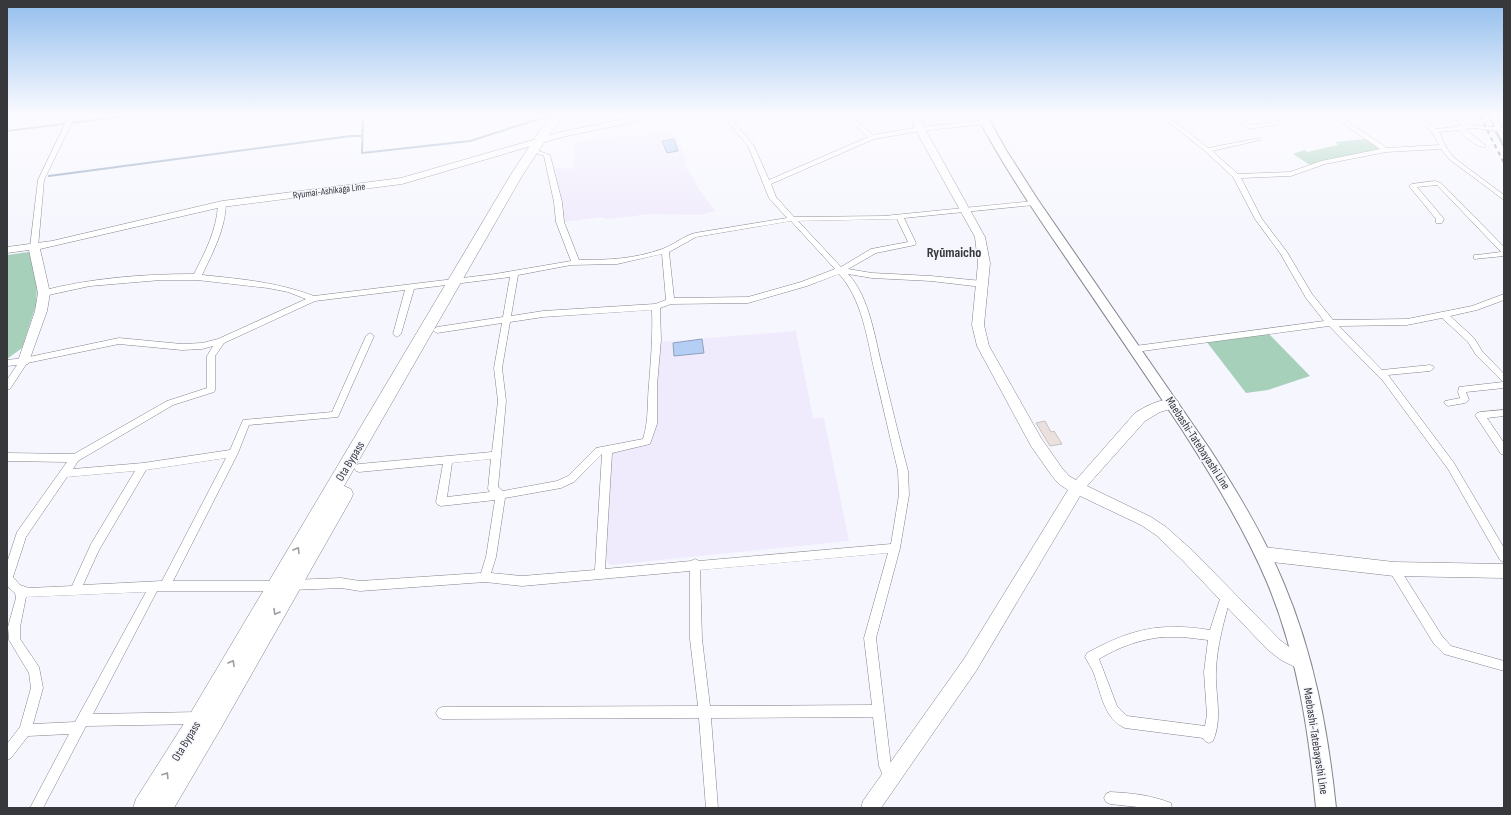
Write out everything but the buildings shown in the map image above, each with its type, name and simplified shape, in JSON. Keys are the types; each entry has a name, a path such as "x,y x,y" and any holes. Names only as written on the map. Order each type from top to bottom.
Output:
{"highway":[{"name":"Ota Bypass","path":"160,808 213,720 284,585 459,281 536,154"},
{"name":"Ota Bypass","path":"145,808 200,718 359,468 437,330 459,281"}],"main road":[{"name":"Maebashi-Tatebayashi Line","path":"1005,154 1034,203 1173,404 1228,489 1263,554 1283,603 1301,662 1316,724 1326,808"}],"street":[{"path":"7,387 24,361 41,311 44,293 34,247 41,180 54,154"},
{"name":"Ryumai-Ashikaga Line","path":"7,250 34,247 222,204 402,181 504,154"},
{"path":"547,154 558,202 560,222 576,263"},
{"path":"755,154 773,198 850,280 858,295 868,327 903,471 904,496 895,548 870,638 885,766 891,781"},
{"path":"766,184 834,154"},
{"path":"934,154 980,237 983,248 984,263 978,326 982,346 1049,462 1064,480 1156,528 1184,552 1274,645 1287,655 1301,662"},
{"path":"1211,154 1236,176 1259,220 1283,252 1309,296 1331,323 1380,373 1413,414 1451,466 1504,557"},
{"path":"1236,176 1291,174 1323,162 1365,154"},
{"path":"1449,154 1454,160 1504,198"},
{"path":"1439,221 1440,219 1412,186 1435,183 1439,184 1504,253"},
{"path":"7,364 119,341 182,347 202,346 221,341 313,300 514,274 576,263 617,262 665,252 689,237 695,235 792,219 884,218 1034,203"},
{"path":"197,277 210,251 222,213 222,204"},
{"path":"437,330 506,321 544,314 656,307 670,301 748,300 804,284 841,270 874,251 912,243 899,216"},
{"path":"665,252 670,301"},
{"path":"1477,257 1504,253"},
{"path":"841,270 866,276 925,278 982,284"},
{"path":"501,495 493,489 502,401 498,368 514,274"},
{"path":"44,293 90,283 161,277 197,277 268,285 290,290 313,300"},
{"path":"397,334 410,288"},
{"path":"1135,349 1331,323 1407,322 1490,303 1504,297"},
{"path":"448,460 441,502 501,495 558,485 572,479 600,451 642,443 647,440 652,424 653,385 657,346 656,307"},
{"path":"1443,314 1471,340 1479,352 1504,379"},
{"path":"36,808 80,724 160,587 233,453 246,422 335,415 370,336"},
{"path":"221,341 211,356 210,390 170,403 75,458 21,535 8,577 8,581 11,584 20,591 29,593 160,587 341,583 360,586 485,577 522,581 695,564 895,548"},
{"path":"1380,373 1430,368"},
{"path":"1448,403 1465,400 1462,389 1504,385"},
{"path":"878,804 891,781 970,664 1078,488 1140,417 1147,411 1173,404"},
{"path":"1504,414 1480,414 1504,451"},
{"path":"600,573 607,450"},
{"path":"65,472 143,467 233,453"},
{"path":"359,468 496,455"},
{"path":"7,456 75,458"},
{"path":"75,591 95,548 143,467"},
{"path":"485,577 491,557 501,495"},
{"path":"1263,554 1394,569 1504,571"},
{"path":"695,564 696,638 705,712 712,808"},
{"path":"1394,569 1438,640 1448,650 1504,666"},
{"path":"7,754 25,730 31,714 37,688 35,671 15,640 14,627 21,598 20,591"},
{"path":"1214,636 1172,632 1138,636 1129,638 1091,657 1097,665 1112,708 1119,720 1124,722 1198,730 1209,735 1213,715 1210,672 1214,636 1226,596"},
{"path":"442,713 878,711"},
{"path":"25,730 80,724 200,718"},
{"path":"1110,798 1143,800 1166,808"}],"shaded area":[{"path":"575,154 684,154 687,163 685,164 699,189 715,211 700,215 651,214 607,219 601,217 564,222 552,169 574,168"},
{"path":"796,331 813,418 824,418 849,541 611,565 605,560 611,452 651,442 657,406 656,385 660,342"}],"green space":[{"path":"1293,154 1359,154 1310,165"},
{"path":"29,252 37,286 36,305 22,348 7,359 7,255"},
{"path":"1269,334 1310,376 1268,390 1246,393 1206,341"}],"water":[{"path":"702,339 704,353 674,356 673,343"}],"waterway":[{"path":"49,176 215,154"}],"railway":[{"path":"1499,154 1504,163"}],"district":[{"name":"Ryūmaicho","path":"954,252"}]}
